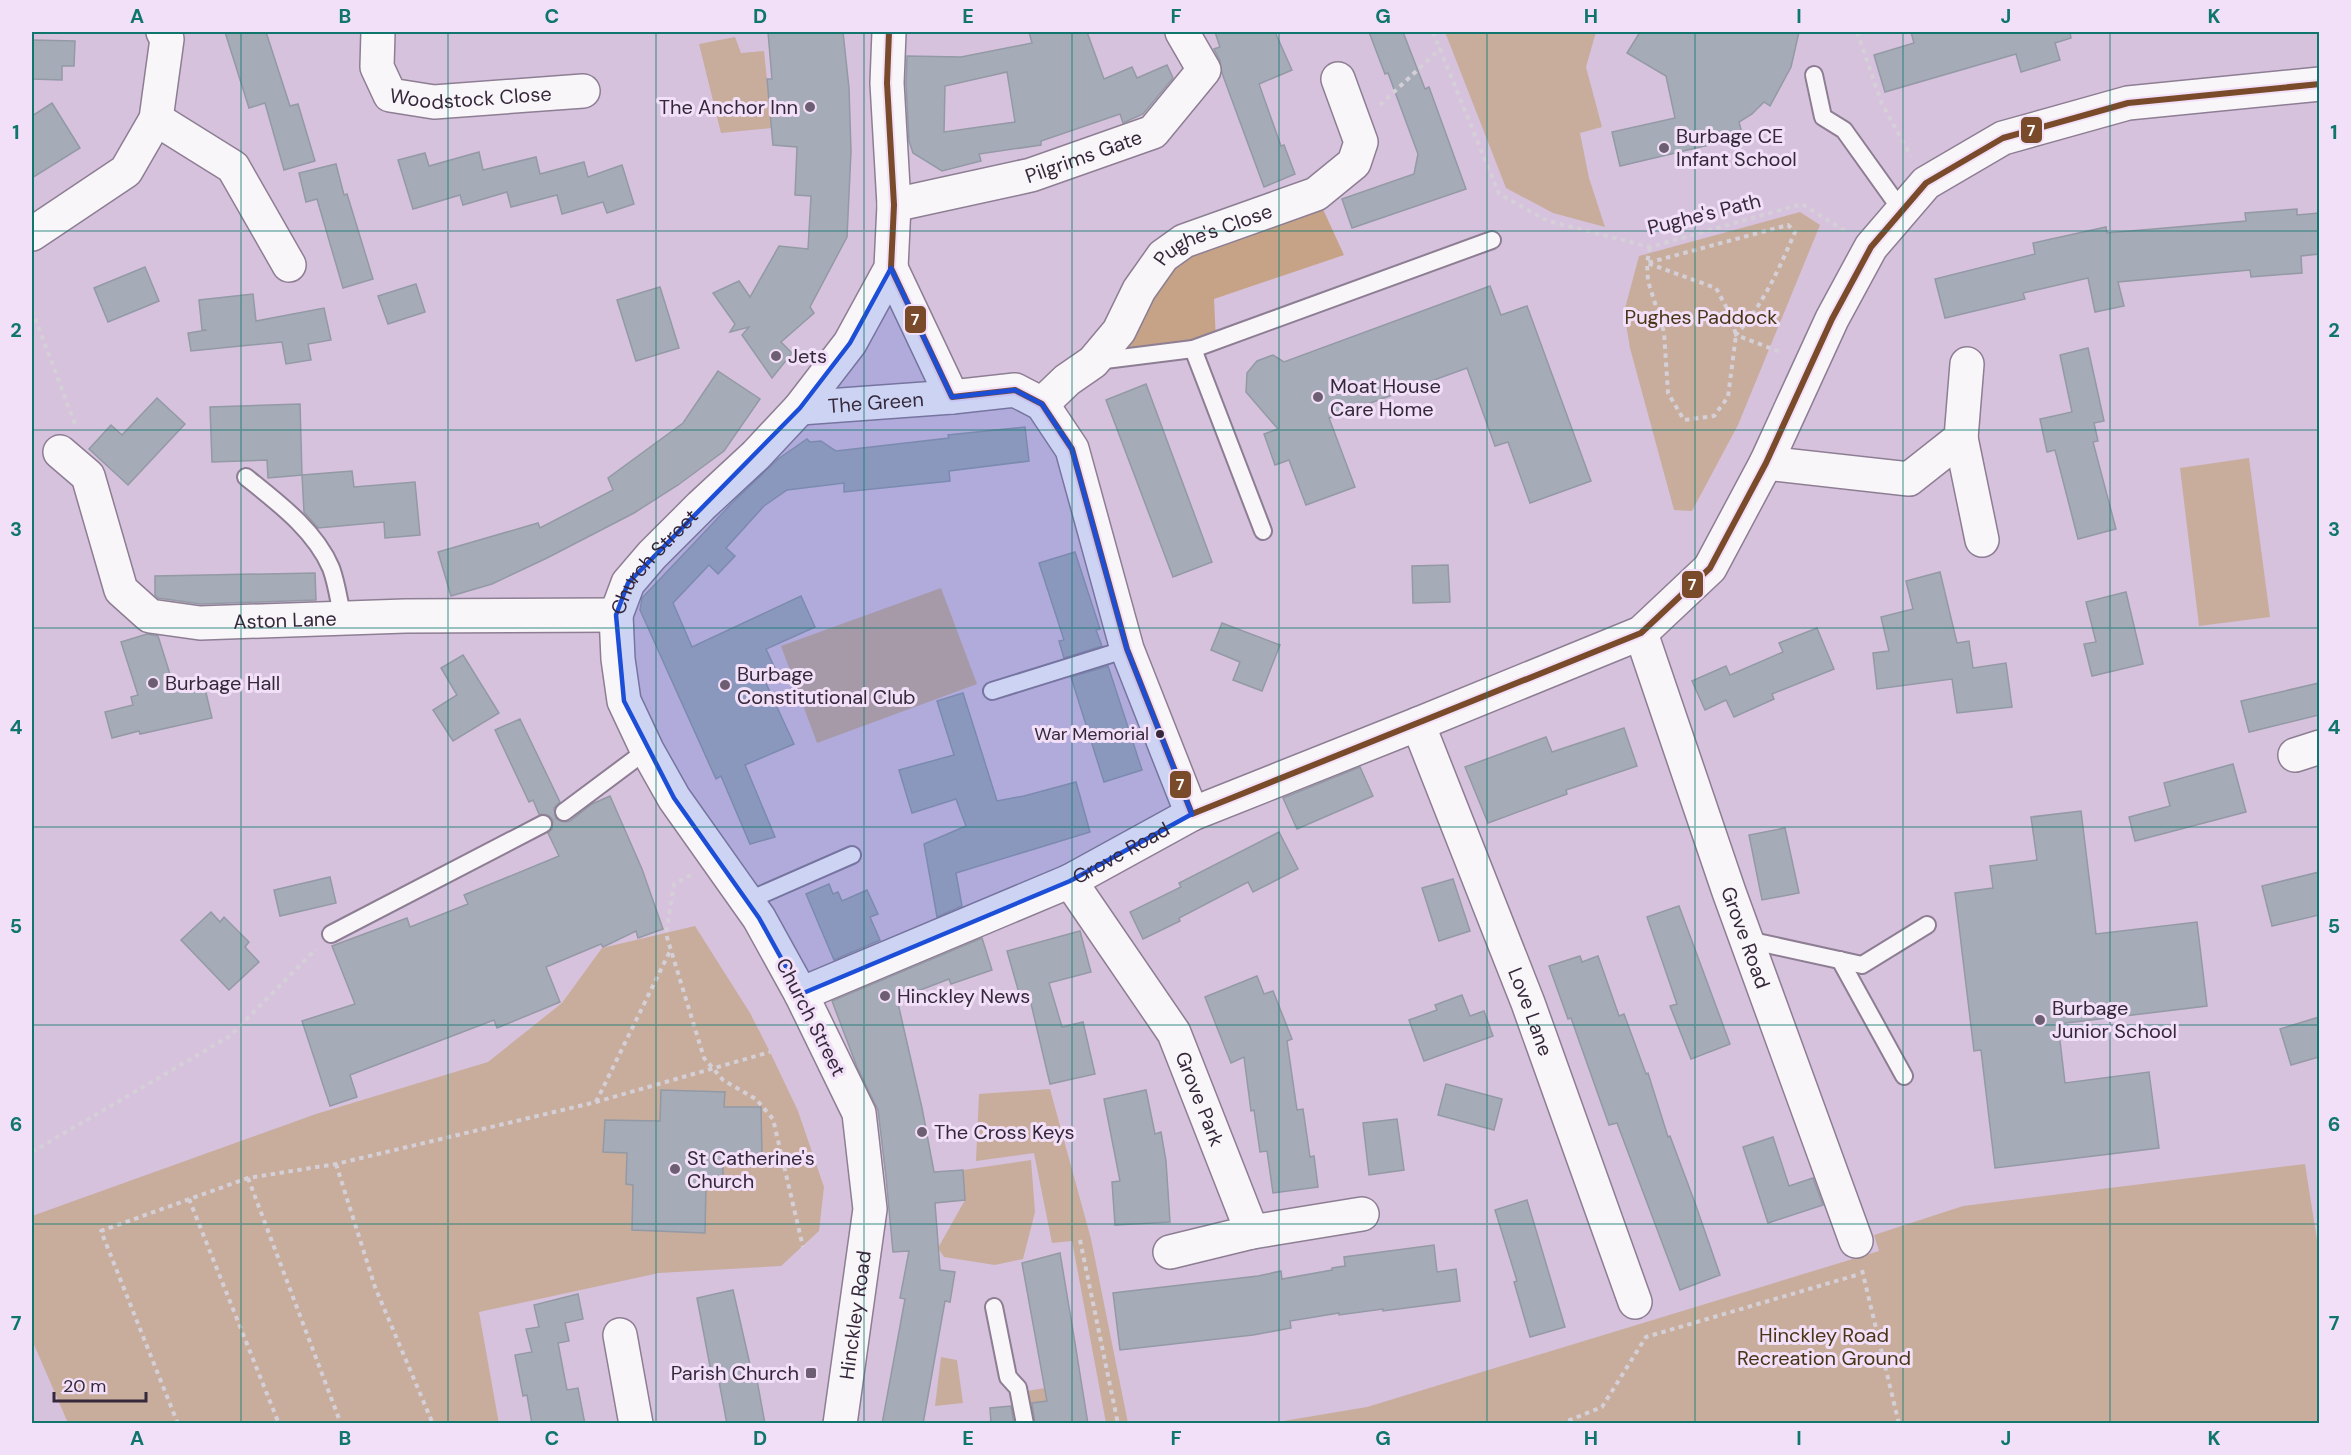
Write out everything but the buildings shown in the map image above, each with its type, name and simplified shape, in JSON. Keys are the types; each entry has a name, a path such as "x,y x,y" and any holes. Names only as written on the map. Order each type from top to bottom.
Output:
{"street":[{"path":"32,234 126,171 156,119 167,39 163,32"},
{"name":"Woodstock Close","path":"378,32 377,67 390,95 434,102 583,91"},
{"name":"Church Street","path":"870,1209 859,1113 801,994 759,918 674,798 647,750 624,701 618,660 616,615 628,583 651,555 756,455 800,408 850,343 891,268 894,205 888,82 889,32"},
{"name":"Pilgrims Gate","path":"894,205 921,201 1031,175 1153,132 1204,70 1182,32"},
{"name":"Pughe's Close","path":"1042,404 1067,380 1093,362 1119,331 1139,290 1163,256 1184,241 1316,194 1354,163 1361,142 1338,80"},
{"name":"Grove Road","path":"801,994 1070,881 1192,814 1641,633 1710,568 1766,463 1832,319 1871,247 1926,183 2003,138 2128,103 2319,84"},
{"path":"156,119 232,167 289,265"},
{"path":"891,268 952,397"},
{"path":"1967,364 1961,438 1982,540"},
{"name":"The Green","path":"800,408 1015,390 1042,404"},
{"path":"1042,404 1072,449 1127,649 1192,814"},
{"path":"1766,463 1909,479 1961,438"},
{"name":"Aston Lane","path":"68,440 88,476 121,590 150,616 200,623 343,618 616,615"},
{"name":"Grove Road","path":"1641,633 1729,892 1856,1241"},
{"name":"Love Lane","path":"1418,724 1528,1003 1635,1302"},
{"name":"Grove Park","path":"1070,881 1174,1033 1252,1232"},
{"name":"Hinckley Road","path":"840,1424 870,1209"},
{"path":"1170,1252 1252,1232 1362,1214"},
{"path":"620,1335 636,1424"}],"lane":[{"path":"1814,75 1823,117 1844,130 1902,211"},
{"path":"1093,362 1193,349 1492,240"},
{"path":"1193,349 1263,531"},
{"path":"246,477 282,506 324,553 332,571 343,618"},
{"path":"992,691 1127,649"},
{"path":"564,812 647,750"},
{"path":"331,934 543,824"},
{"path":"747,901 852,855"},
{"path":"1748,940 1862,965 1927,926"},
{"path":"1840,960 1904,1076"},
{"path":"994,1306 1008,1377 1018,1388 1025,1424"}],"path":[{"name":"Pughe's Path","path":"1433,32 1499,194 1548,220 1650,247 1802,204 1871,247"},
{"path":"1857,32 1882,104 1926,183"},
{"path":"1356,128 1441,48"},
{"path":"1647,263 1788,225 1795,232 1780,269 1754,315 1736,335"},
{"path":"1647,263 1716,288 1730,314 1736,335 1728,397 1714,416 1684,420 1668,393 1664,332 1648,281 1647,263 1650,247"},
{"path":"32,310 68,440"},
{"path":"1736,335 1811,364"},
{"path":"719,861 674,884 666,934 704,1058 723,1080 756,1099 773,1119 804,1247"},
{"path":"32,1152 230,1036 331,934"},
{"path":"596,1102 671,950"},
{"path":"178,1424 101,1231 248,1178 336,1164 596,1102 770,1052"},
{"path":"336,1164 375,1287 433,1424"},
{"path":"248,1178 341,1424"},
{"path":"189,1199 279,1424"},
{"path":"1080,1240 1118,1424"},
{"path":"1856,1241 1899,1424"},
{"path":"1560,1424 1602,1407 1647,1337 1863,1273"}],"highlighted area":[{"path":"891,268 952,397 1015,390 1042,404 1072,449 1127,649 1192,814 1070,881 801,994 759,918 674,798 624,701 616,615 628,583 800,408 850,343"}],"green space":[{"path":"1445,32 1596,32 1586,67 1602,127 1580,133 1589,178 1605,227 1553,213 1506,188"},
{"path":"735,37 741,53 764,51 772,128 721,133 699,44"},
{"name":"Pughes Paddock","path":"1800,212 1820,225 1738,425 1692,511 1674,510 1630,348 1624,312 1639,256"},
{"path":"2249,458 2270,617 2199,626 2180,468"},
{"path":"941,588 977,684 817,743 781,646"},
{"name":"St Catherine's Church","path":"695,926 750,1013 770,1052 798,1111 824,1187 819,1231 781,1266 659,1273 479,1312 499,1424 68,1423 32,1340 32,1216 316,1114 488,1062 562,1003 602,948"},
{"path":"1050,1089 1091,1239 1128,1423 1106,1423 1072,1241 1052,1243 1034,1153 976,1161 979,1094"},
{"path":"1031,1160 1035,1212 1023,1259 995,1265 944,1257 938,1248 965,1200 963,1170"},
{"name":"Hinckley Road Recreation Ground","path":"2305,1164 2320,1259 2319,1423 1266,1424 1367,1407 1879,1251 1874,1235 1963,1206"},
{"path":"941,1357 957,1360 963,1403 935,1406"},
{"path":"1045,1388 1052,1423 1034,1423 1027,1391"}],"shaded area":[{"path":"1316,194 1344,255 1214,299 1216,341 1107,360 1163,256"}],"transit line":[{"name":"7","path":"889,32 887,83 894,205 891,268 952,397 1015,390 1042,404 1072,449 1127,649 1192,814 1641,633 1710,568 1766,463 1832,319 1871,247 1926,183 2003,138 2128,103 2320,84"}],"place":[{"name":"The Anchor Inn","path":"810,107"},
{"name":"Burbage CE Infant School","path":"1664,148"},
{"name":"Jets","path":"776,356"},
{"name":"Moat House Care Home","path":"1318,397"},
{"name":"Burbage Hall","path":"153,683"},
{"name":"Burbage Constitutional Club","path":"725,685"},
{"name":"War Memorial","path":"1160,734"},
{"name":"Hinckley News","path":"885,996"},
{"name":"Burbage Junior School","path":"2040,1020"},
{"name":"The Cross Keys","path":"922,1132"},
{"name":"St Catherine's Church","path":"675,1169"},
{"name":"Parish Church","path":"811,1373"}]}
